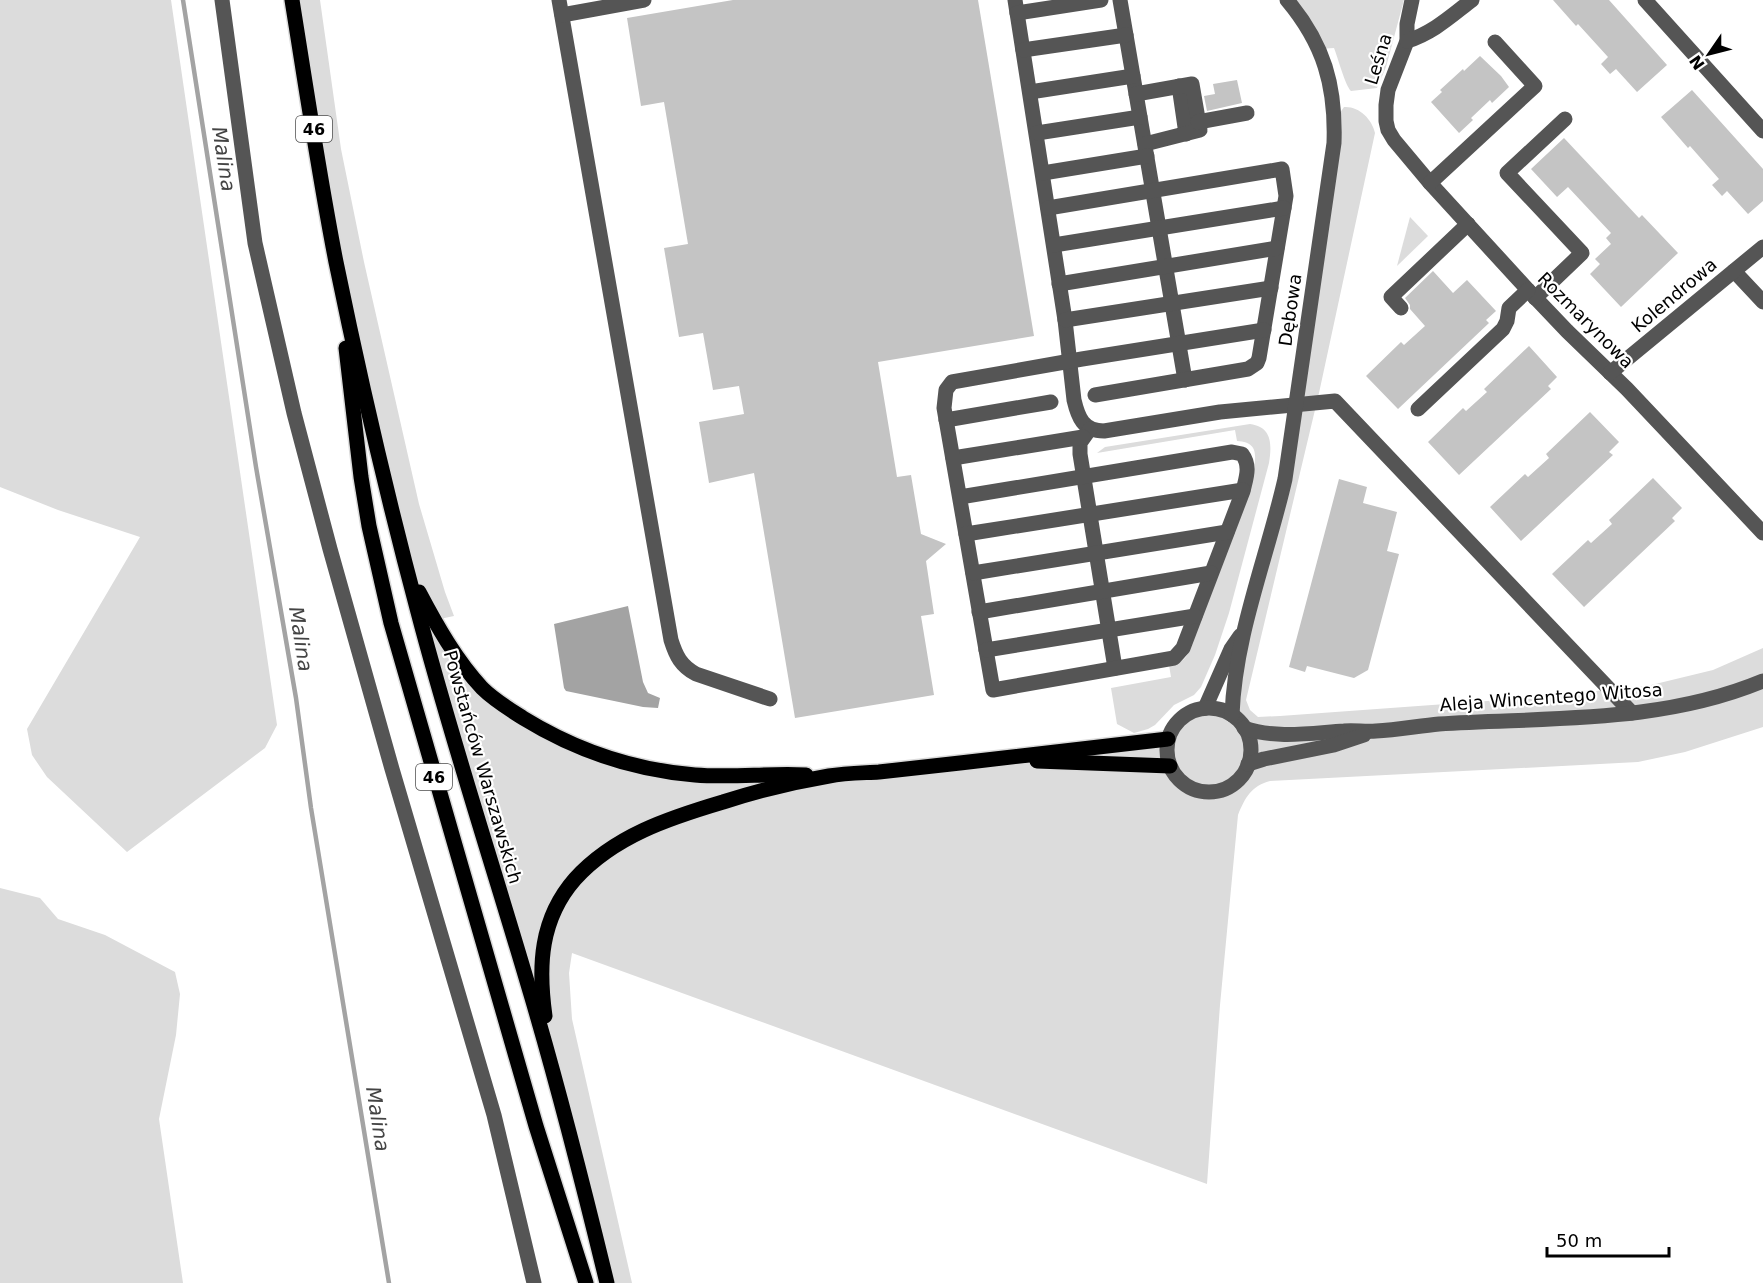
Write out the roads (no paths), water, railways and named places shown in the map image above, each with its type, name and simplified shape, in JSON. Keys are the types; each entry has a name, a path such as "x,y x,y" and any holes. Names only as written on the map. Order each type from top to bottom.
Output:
{"main road":[{"name":"Powstańców Warszawskich","path":"292,0 336,259 369,417 448,721 567,1121 607,1283"},
{"name":"Powstańców Warszawskich","path":"336,259 361,477 369,526 391,623 533,1116 586,1283"},
{"path":"407,569 434,620 461,662 483,689 513,712 553,735 626,763 678,773 726,776 792,774 830,776"},
{"path":"567,1121 540,986 543,949 557,907 569,887 583,871 631,836 653,825 696,810 760,791 830,776 1011,758 1168,739"},
{"path":"1011,758 1047,762 1170,766"}],"street":[{"path":"222,0 255,243 294,413 383,738 494,1115 534,1283"},
{"path":"644,0 561,8 671,640 677,658 687,669 770,699"},
{"path":"1087,433 1077,412 1054,245 1016,6 1101,0"},
{"path":"1120,0 1185,380"},
{"name":"Dębowa","path":"1232,715 1243,631 1285,479 1332,162 1335,120 1327,70 1307,27 1287,0"},
{"name":"Leśna","path":"1388,130 1386,105 1388,90 1407,41 1407,24 1412,0"},
{"path":"1407,41 1422,37 1437,28 1472,0"},
{"path":"1645,0 1763,131"},
{"path":"1023,50 1126,35"},
{"path":"1430,183 1535,86 1495,42"},
{"path":"1030,92 1133,76"},
{"path":"1043,173 1146,150 1200,130 1192,84 1136,94"},
{"path":"1179,86 1186,134"},
{"path":"1198,122 1247,113"},
{"path":"1037,133 1140,117"},
{"path":"1418,409 1503,329 1509,308 1532,294 1582,253 1508,173 1565,119"},
{"name":"Rozmarynowa","path":"1388,130 1403,152 1430,183 1532,294 1763,533"},
{"path":"1048,208 1282,169 1286,189 1284,208 1259,358 1253,367 1095,394"},
{"path":"1054,245 1284,208"},
{"path":"1401,308 1390,297 1467,224"},
{"name":"Kolendrowa","path":"1610,373 1763,247"},
{"path":"1059,284 1277,248"},
{"path":"1734,270 1763,302"},
{"path":"1065,320 1271,288"},
{"path":"960,497 1238,452 1242,454 1248,471 1243,490 1183,648 1174,658 993,690 946,420 944,397 947,386 952,382 1070,361 1264,330"},
{"path":"953,458 1095,431 1220,412 1335,401 1632,713"},
{"path":"946,420 1052,402"},
{"path":"1087,433 1080,443 1080,454 1115,668"},
{"path":"966,534 1243,490"},
{"path":"973,573 1227,532"},
{"path":"979,612 1211,573"},
{"path":"986,651 1195,616"},
{"name":"Dębowa","path":"1205,708 1231,649 1243,631"},
{"name":"Aleja Wincentego Witosa","path":"1244,728 1278,734 1375,731 1437,724 1632,713 1670,709 1708,700 1763,681"},
{"path":"1205,708 1232,715 1244,728 1250,746 1248,764 1242,776 1222,790 1197,791 1186,786 1176,777 1170,766 1166,748 1173,727 1193,711 1205,708"},
{"name":"Aleja Wincentego Witosa","path":"1248,764 1334,745 1375,731"}],"waterway":[{"name":"Malina","path":"183,0 256,467 296,698 311,808 389,1283"}]}
